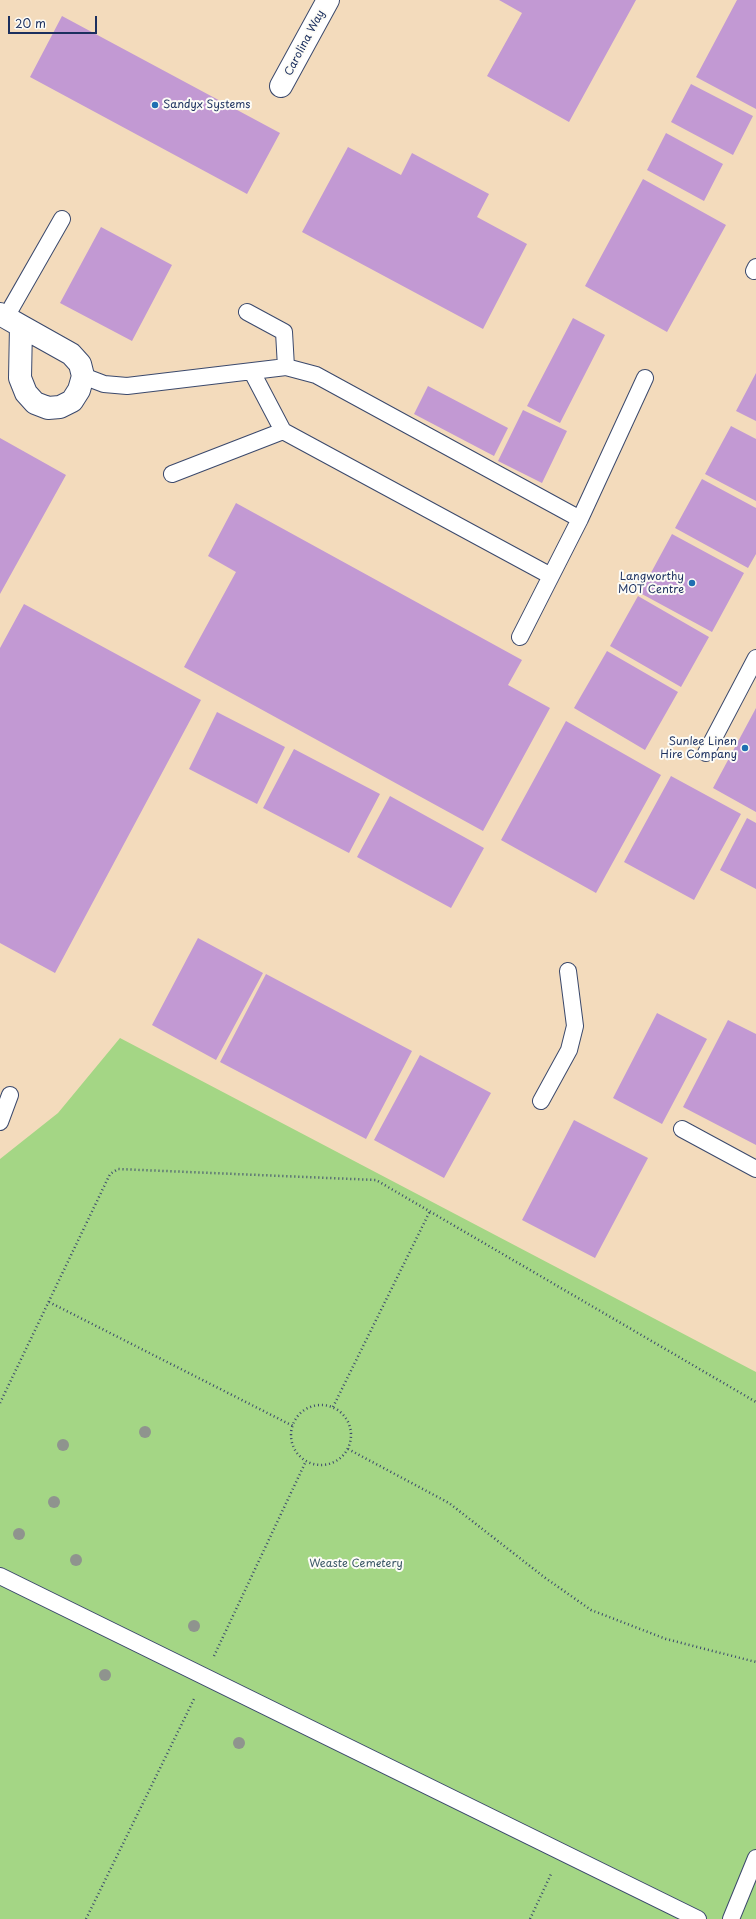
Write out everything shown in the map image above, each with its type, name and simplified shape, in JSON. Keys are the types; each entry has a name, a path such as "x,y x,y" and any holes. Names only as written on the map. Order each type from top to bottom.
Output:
{"street":[{"name":"Carolina Way","path":"281,86 328,0"},
{"path":"9,319 71,354 80,364 83,376 79,390 72,401 60,407 48,408 35,404 26,393 20,378 9,319"}],"lane":[{"path":"9,319 62,219"},
{"path":"247,312 284,332 286,367"},
{"path":"83,376 104,384 127,386 286,367 316,375 580,519"},
{"path":"252,372 283,431 551,576"},
{"path":"520,637 580,519 645,378"},
{"path":"172,474 283,431"},
{"path":"706,753 756,658"},
{"path":"540,1101 569,1050 575,1026 568,971"},
{"path":"0,1122 10,1095"},
{"path":"682,1129 756,1169"},
{"path":"0,1576 698,1919"},
{"path":"730,1919 756,1858"}],"path":[{"path":"0,1403 110,1174 118,1169 376,1180 756,1402"},
{"path":"333,1407 430,1211"},
{"path":"49,1302 293,1426"},
{"path":"324,1405 333,1407 344,1416 351,1430 351,1439 348,1449 342,1457 325,1465 306,1461 298,1454 294,1446 292,1436 293,1426 298,1417 305,1410 314,1406 324,1405"},
{"path":"348,1449 449,1503 544,1577 591,1610 666,1639 756,1662"},
{"path":"86,1919 205,1676 306,1461"},
{"path":"530,1919 562,1851"}],"green space":[{"name":"Weaste Cemetery","path":"120,1038 756,1372 756,1919 0,1919 0,1159 58,1113"}],"building":[{"path":"499,0 636,0 569,122 487,76 522,13"},
{"path":"737,0 756,0 756,109 696,77"},
{"name":"Sandyx Systems","path":"62,16 280,133 247,194 30,77"},
{"path":"691,84 753,116 733,155 671,122"},
{"path":"666,133 723,164 704,201 647,170"},
{"path":"348,147 401,175 412,153 489,194 477,217 527,244 483,329 302,232"},
{"path":"643,179 726,225 667,332 585,286"},
{"path":"101,227 172,265 132,341 60,303"},
{"path":"573,318 605,335 560,423 527,406"},
{"path":"756,373 756,421 736,411"},
{"path":"428,386 508,428 494,456 414,414"},
{"path":"523,410 567,431 542,483 498,461"},
{"path":"731,426 756,439 756,501 705,474"},
{"path":"0,438 66,475 0,594"},
{"path":"702,479 756,508 756,554 748,568 675,528"},
{"path":"236,503 522,660 508,685 550,708 483,831 184,667 236,572 208,556"},
{"name":"Langworthy MOT Centre","path":"672,534 744,573 712,632 640,593"},
{"path":"638,596 709,637 681,687 610,646"},
{"path":"24,604 201,700 55,973 0,943 0,648"},
{"path":"607,651 678,692 645,750 574,708"},
{"name":"Sunlee Linen Hire Company","path":"756,708 756,812 713,788"},
{"path":"217,712 285,747 257,804 189,769"},
{"path":"566,721 661,775 596,893 501,840"},
{"path":"294,749 380,794 349,853 263,808"},
{"path":"671,776 741,814 694,900 624,862"},
{"path":"390,796 484,848 451,908 357,857"},
{"path":"747,818 756,823 756,889 720,870"},
{"path":"198,938 263,973 216,1060 152,1025"},
{"path":"266,974 412,1051 366,1139 220,1062"},
{"path":"657,1013 707,1039 662,1124 613,1098"},
{"path":"728,1020 756,1034 756,1145 683,1107"},
{"path":"420,1055 491,1093 444,1178 374,1140"},
{"path":"574,1120 648,1158 595,1258 522,1220"}],"place":[{"name":"Sandyx Systems","path":"155,105"},
{"name":"Langworthy MOT Centre","path":"692,583"},
{"name":"Sunlee Linen Hire Company","path":"745,748"}]}
